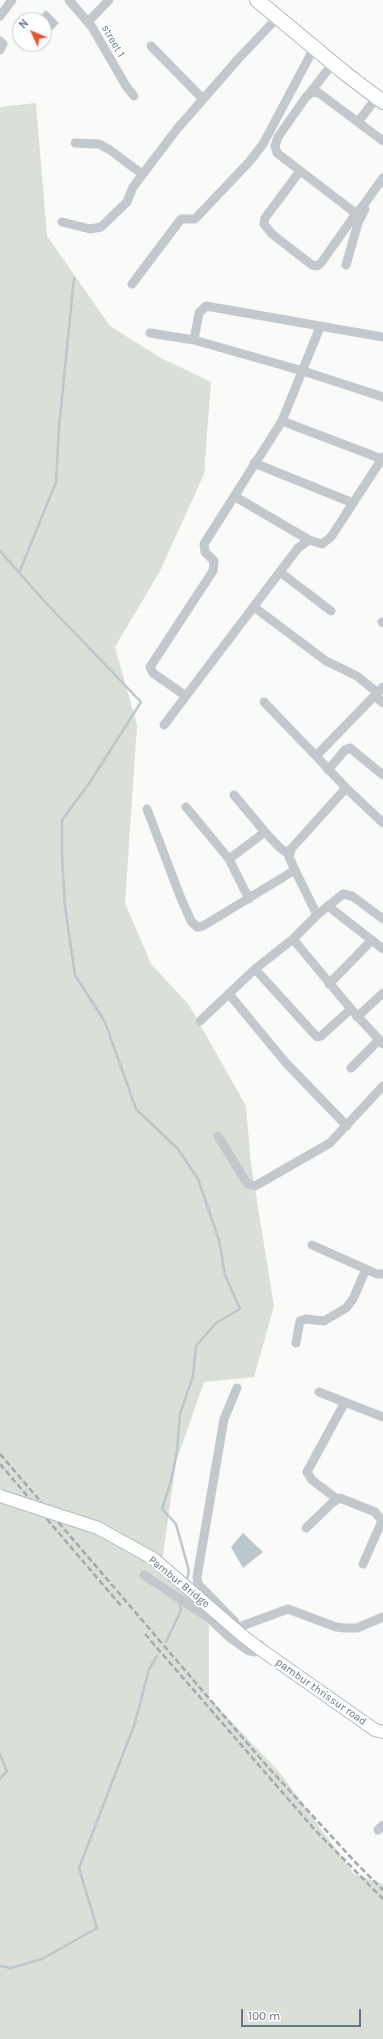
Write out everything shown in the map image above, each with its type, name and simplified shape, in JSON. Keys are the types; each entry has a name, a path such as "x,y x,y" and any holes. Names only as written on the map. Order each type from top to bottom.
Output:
{"main road":[{"path":"257,0 277,18 380,100"},
{"name":"Pambur Bridge","path":"0,1496 98,1528 154,1559 260,1649"},
{"name":"pambur thrissur road","path":"260,1649 375,1730 383,1732"}],"street":[{"name":"street 1","path":"69,0 88,22 134,96"},
{"path":"88,22 109,0"},
{"path":"0,16 9,1"},
{"path":"62,222 90,229 101,227 127,202 133,187 177,129 277,18"},
{"path":"0,41 3,44 0,50"},
{"path":"151,46 203,99"},
{"path":"132,284 181,219 195,219 250,161 263,144 314,48"},
{"path":"333,63 278,137 275,146 277,154 352,210 357,212"},
{"path":"309,94 312,92 319,94 383,141"},
{"path":"358,122 380,100"},
{"path":"75,143 99,144 110,150 142,174"},
{"path":"300,171 265,218 264,224 272,234 312,265 317,266 321,263 383,178"},
{"path":"346,266 360,218 383,188"},
{"path":"194,340 200,313 206,306 383,337"},
{"path":"186,696 153,673 150,667 215,567 214,561 206,552 204,544 282,421 320,327"},
{"path":"150,333 194,340 303,371 383,397"},
{"path":"234,496 309,540 322,544 331,537 383,458 282,421"},
{"path":"254,463 353,503"},
{"path":"164,725 298,548 309,540"},
{"path":"280,572 331,611"},
{"path":"254,607 326,661 357,676 379,692 383,704"},
{"path":"316,756 379,692"},
{"path":"264,702 328,770 383,823"},
{"path":"328,770 345,750 350,748 383,775"},
{"path":"289,854 346,788"},
{"path":"234,795 265,832 280,848 289,854 295,870 317,915"},
{"path":"186,807 229,859 249,899"},
{"path":"148,809 180,896 194,924 200,927 249,899 295,870"},
{"path":"229,859 265,832"},
{"path":"200,1021 256,969 293,939 338,897 348,894 383,919"},
{"path":"328,906 383,948"},
{"path":"293,939 357,1017 381,1042 351,1068"},
{"path":"329,984 372,940"},
{"path":"256,969 317,1037 321,1036 351,1009"},
{"path":"357,1017 383,993"},
{"path":"229,994 286,1063 347,1126"},
{"path":"218,1136 245,1180 248,1184 255,1186 330,1143 347,1126 372,1095 383,1086"},
{"path":"312,1245 366,1269 383,1274"},
{"path":"296,1343 300,1321 306,1319 324,1321 346,1308 353,1299 366,1269"},
{"path":"144,1574 209,1618 229,1637 249,1651 255,1652 260,1649 259,1641 239,1627 198,1584 197,1577 224,1419 237,1388"},
{"path":"319,1392 383,1417"},
{"path":"345,1402 307,1472 312,1480 336,1499 349,1500 382,1516 381,1526 363,1564"},
{"path":"306,1528 336,1499"},
{"path":"239,1627 288,1610 336,1627 345,1628 357,1628 383,1617"}],"shaded area":[{"path":"52,16 59,23 52,30"},
{"path":"36,103 47,236 110,326 161,358 211,382 204,474 160,571 115,647 137,725 125,903 151,964 189,1005 246,1106 251,1164 274,1306 254,1377 204,1382 176,1462 162,1562 209,1598 209,1698 280,1773 354,1874 383,1884 383,2039 0,2039 0,107"},
{"path":"243,1533 263,1552 243,1568 231,1547"}],"waterway":[{"path":"19,573 56,482 59,428 74,278"},
{"path":"0,551 46,603 141,702 90,782 62,820 62,855 65,907 75,975 105,1022 136,1109 178,1149 198,1179 219,1240 225,1275 240,1309 216,1323 196,1346 193,1376 180,1414 177,1451 171,1481 162,1509 176,1524 189,1571 187,1579"},
{"path":"166,1642 181,1610 179,1602"},
{"path":"0,1966 11,1968 42,1959 97,1928 79,1868 135,1723 149,1669 157,1656"},
{"path":"0,1754 7,1771 0,1779"}],"railway":[{"path":"0,1454 266,1765 356,1863 383,1890"},
{"path":"0,1464 122,1607"},
{"path":"145,1634 315,1830 383,1899"}]}
